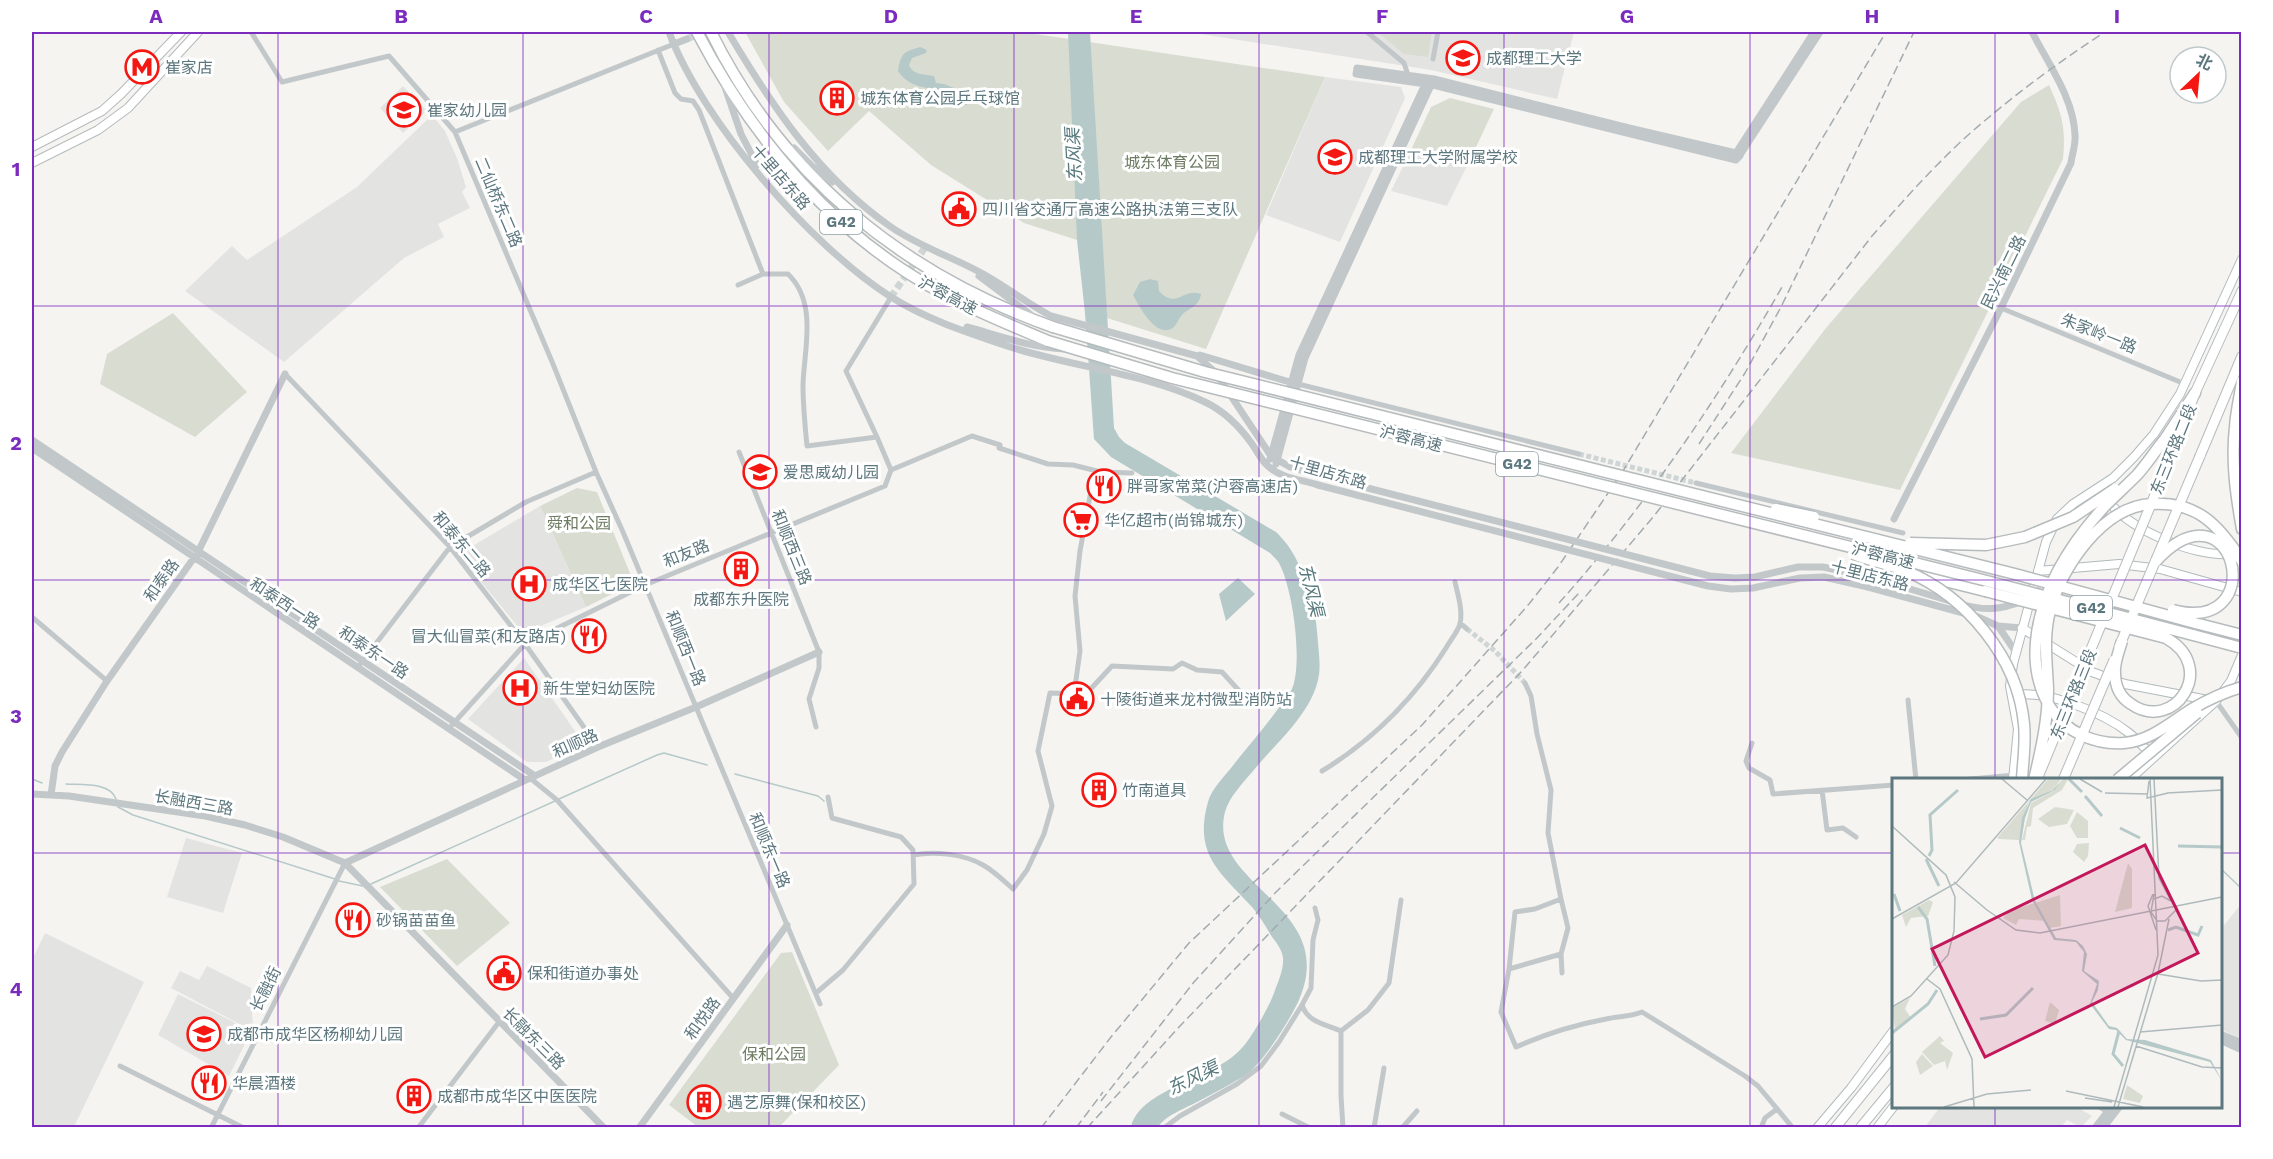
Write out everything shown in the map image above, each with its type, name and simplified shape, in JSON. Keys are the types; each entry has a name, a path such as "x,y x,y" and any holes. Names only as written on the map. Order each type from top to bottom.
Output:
{"highway":[{"name":"沪蓉高速","path":"697,32 747,114 807,191 857,237 899,267 943,294 1046,344 1081,350 1172,378 1802,535 2241,648"},
{"name":"沪蓉高速","path":"711,32 752,101 798,162 825,190 870,229 950,282 1048,326 1205,372 2059,586 2241,635"},
{"name":"东三环路二段","path":"2108,608 2195,393 2241,291"},
{"name":"东三环路二段","path":"2133,615 2241,356"},
{"path":"2241,384 2233,461 2241,529"},
{"path":"2195,393 2138,474 2104,507 2084,531 2061,566 2050,588 2039,621 2035,662 2042,695 2063,724 2077,733 2104,742 2136,741 2153,734 2194,708 2241,687"},
{"path":"1913,544 1986,544 2025,537 2073,517 2138,474"},
{"path":"2036,778 2047,714 2045,649 2049,612 2059,586 2083,546 2099,529 2126,510 2147,504 2165,503 2188,508 2208,518 2225,536 2241,561"},
{"path":"1729,504 1791,511 2184,613 2213,609 2221,603 2231,588 2234,577 2231,558 2218,543 2210,538 2189,536 2168,548 2156,561"},
{"path":"1802,535 1905,571 2166,638 2178,645 2185,654 2190,665 2191,676 2182,698 2172,707 2151,712 2139,709 2121,694 2116,683 2115,670 2122,641"},
{"path":"1905,571 1947,595 1985,632 2004,660 2019,699 2024,723 2018,778"},
{"name":"东三环路三段","path":"2037,778 2108,608"},
{"name":"东三环路三段","path":"2064,778 2133,615"},
{"path":"2119,778 2216,699"},
{"path":"1835,1128 1892,1056"},
{"path":"1860,1128 1892,1088"}],"main road":[{"path":"32,147 102,111 181,32"},
{"path":"32,163 98,130 121,114 198,32"},
{"path":"2018,778 2018,729 2010,686 2015,651 2046,542 2057,519 2073,504 2112,477 2154,434 2185,384 2241,259"},
{"path":"2098,487 2114,509 2157,536 2219,555 2241,553"},
{"path":"2038,571 2119,564 2160,569 2241,592"},
{"path":"2022,628 2092,672 2125,684 2216,699"},
{"path":"2131,778 2216,699 2231,681 2241,655"},
{"path":"2011,695 2027,693 2081,707 2128,733 2154,757"},
{"path":"1817,1128 1851,1088 1892,1031"},
{"path":"1876,1128 1893,1108"}],"street":[{"name":"二仙桥东二路","path":"251,32 282,81 389,56 455,132 623,532"},
{"name":"十里店东路","path":"669,32 714,115 769,185 814,234 891,297 916,311 1005,345 1187,394 1223,413 1238,426 1271,468 1318,485 1708,586 1731,589 1753,588 1800,578 1824,577 1978,617 1998,626 2022,628"},
{"name":"十里店东路","path":"729,32 758,81 794,134 858,202 893,228 984,275 1031,306 1051,316 1190,352 1203,359 1215,372 1274,459 1321,476 1710,576 1755,577 1798,567 1823,567 1870,577 1973,607 2003,609 2031,598"},
{"path":"1367,32 1404,63 1408,75"},
{"path":"1433,59 1438,32"},
{"path":"1738,156 1814,32"},
{"path":"1738,156 1820,32"},
{"name":"民兴南二路","path":"1894,519 2001,308 2071,163 2076,137 2074,118 2065,95 2032,32"},
{"path":"455,132 687,39"},
{"path":"658,50 675,93 681,99 693,101 699,110 763,274"},
{"path":"1430,81 1356,74 1357,68 1408,75 1738,156"},
{"path":"720,73 741,134 769,185"},
{"path":"1271,468 1295,383 1299,355 1430,81"},
{"path":"752,101 812,166 858,202"},
{"path":"950,258 1048,326"},
{"path":"738,285 763,274 788,274 805,304 808,325 803,387 807,446 877,437"},
{"path":"891,297 846,371 891,470 972,436 1000,445 999,448 1048,464 1072,465 1101,472 1132,473"},
{"name":"朱家岭一路","path":"2001,308 2185,384"},
{"path":"916,311 1017,343 1046,344"},
{"path":"1190,352 1295,383 1579,454"},
{"name":"和泰东二路","path":"285,374 450,547 525,644 598,747"},
{"name":"和泰路","path":"51,795 55,766 62,752 107,681 198,552 285,374"},
{"path":"32,440 198,552"},
{"name":"和泰西一路","path":"32,448 193,559 360,664 450,729 530,778"},
{"name":"和顺西三路","path":"739,452 819,652"},
{"name":"和友路","path":"450,729 525,644 645,585 885,486 891,470"},
{"path":"360,664 450,547 526,502 596,472"},
{"path":"1074,694 1080,651 1075,596 1080,551 1093,480 1101,472"},
{"path":"1696,483 1903,533"},
{"name":"和顺西一路","path":"623,532 696,707"},
{"name":"和泰东一路","path":"198,552 360,664 454,722 530,778"},
{"path":"1322,771 1380,728 1418,687 1436,663 1460,624 1460,606 1455,582"},
{"path":"32,617 107,681"},
{"path":"1460,624 1467,629"},
{"path":"1998,626 2015,651"},
{"path":"816,727 809,699 819,668 819,652"},
{"name":"和顺路","path":"345,863 598,747 696,707 819,652"},
{"path":"913,855 926,853 967,859 983,864 1013,889 1027,870 1044,834 1052,806 1038,751 1050,693 1086,694 1112,666 1173,669 1182,663 1197,670 1221,672 1243,695"},
{"path":"1525,683 1531,696 1537,734 1551,790 1548,833 1568,928 1561,954 1562,973"},
{"path":"2216,699 2241,738"},
{"path":"1908,700 1916,778"},
{"name":"和顺东一路","path":"696,707 820,1004"},
{"path":"1752,743 1746,761 1749,768 1770,780 1773,794 1892,785"},
{"path":"530,778 557,800 733,998"},
{"path":"1822,790 1827,830 1843,828 1856,837"},
{"name":"长融西三路","path":"32,794 183,813 245,825 283,837 345,863"},
{"path":"816,993 843,970 914,884 913,849 901,837 832,818 828,797"},
{"name":"长融街","path":"211,1128 345,863"},
{"name":"长融东三路","path":"345,863 604,1128"},
{"path":"1561,899 1535,909 1515,912 1509,969 1501,1012 1516,1047 1560,1029 1608,1018 1631,1017 1642,1012 1745,1076 1758,1086 1793,1128"},
{"path":"1341,1031 1368,1010 1389,983 1401,900"},
{"path":"1164,1128 1179,1116 1237,1084 1261,1066 1311,988 1313,940 1318,920 1315,908"},
{"name":"和悦路","path":"639,1128 787,925"},
{"path":"1509,969 1561,954"},
{"path":"1302,1005 1307,1015 1315,1021 1341,1031"},
{"path":"418,1128 499,1022"},
{"path":"1341,1031 1343,1128"},
{"path":"2222,1035 2241,1043"},
{"path":"2222,1041 2241,1050"},
{"path":"120,1066 244,1128"},
{"path":"1374,1128 1384,1068"},
{"path":"1761,1128 1765,1118 1777,1109"},
{"path":"1402,1128 1417,1111"},
{"path":"2095,1128 2111,1112"},
{"path":"2103,1128 2111,1112"},
{"path":"1282,1114 1310,1128"}],"shaded area":[{"name":"成都理工大学","path":"1188,32 1574,32 1557,99 1431,70"},
{"name":"成都理工大学附属学校","path":"1325,77 1401,87 1405,98 1340,242 1266,215"},
{"name":"崔家幼儿园","path":"403,86 427,111 403,133 380,108"},
{"path":"432,115 445,131 457,158 466,187 462,192 470,208 438,224 444,237 404,258 284,362 185,291 232,246 247,260 357,187"},
{"path":"1410,152 1467,166 1447,206 1391,191"},
{"name":"成华区七医院","path":"540,506 586,607 531,630 519,628 463,560 464,551"},
{"name":"新生堂妇幼医院","path":"524,658 584,744 546,762 527,762 468,719"},
{"path":"186,838 242,853 223,913 167,897"},
{"path":"2241,904 2241,1039 2222,1030 2222,928"},
{"path":"45,933 144,982 74,1127 32,1127 32,960"},
{"path":"207,966 251,988 253,1031 171,988 180,971 199,980"},
{"name":"成都市成华区杨柳幼儿园","path":"178,994 232,1021 250,1034 229,1076 158,1035"},
{"path":"1939,1108 2079,1108 2092,1116 2081,1127 2067,1120 2061,1127 1925,1127"}],"green space":[{"name":"城东体育公园","path":"745,32 1022,32 1325,77 1206,349 1107,318 1102,242 1077,240 1024,223 931,165 869,111 828,151 784,102"},
{"path":"1377,32 1432,32 1428,57 1404,54"},
{"path":"2049,85 2062,121 2063,159 1900,490 1731,453 1826,328 2021,102"},
{"path":"1450,98 1494,109 1467,166 1410,152 1431,107"},
{"path":"173,313 247,392 195,437 100,384 107,354"},
{"name":"舜和公园","path":"577,488 597,492 634,583 586,607 540,506"},
{"path":"447,859 510,923 457,966 380,887"},
{"name":"保和公园","path":"792,952 839,1065 779,1127 698,1127 669,1105 781,953"}],"water":[{"name":"东风渠","path":"1068,32 1090,32 1114,428 1125,443 1276,532 1289,548 1303,574 1315,618 1319,657 1318,680 1308,705 1237,790 1225,812 1224,837 1234,859 1289,918 1302,941 1307,968 1299,1000 1276,1040 1254,1068 1223,1088 1171,1115 1158,1127 1131,1127 1137,1114 1148,1103 1227,1061 1239,1051 1264,1015 1283,967 1280,948 1262,920 1213,862 1204,836 1204,820 1214,789 1292,689 1297,662 1295,626 1284,575 1279,563 1270,553 1111,457 1094,439 1077,240"},
{"path":"920,47 927,50 926,53 912,58 909,65 913,71 934,76 936,83 964,92 967,105 960,105 954,93 916,85 904,78 898,71 904,54"},
{"path":"1150,279 1158,281 1159,291 1170,298 1189,293 1201,294 1196,304 1182,315 1174,327 1168,330 1155,326 1149,320 1133,295 1140,282"},
{"path":"1238,578 1255,594 1226,621 1219,594"}],"waterway":[{"path":"559,799 664,753 707,765"},
{"path":"735,774 818,796 824,801"},
{"path":"32,779 42,783"},
{"path":"66,784 102,787 113,794 116,799"},
{"path":"371,884 555,801"},
{"path":"118,807 133,815 335,879"},
{"path":"2222,870 2242,889"},
{"path":"339,881 363,886"}],"tunnel":[{"path":"687,39 704,32"},
{"path":"891,297 926,246"},
{"path":"1579,454 1696,483"},
{"path":"1467,629 1495,651 1525,683"}],"railway":[{"path":"1041,1128 1111,1037 1189,943 1422,725 1529,604 1558,567 1623,471 1886,32"},
{"path":"1699,444 1745,373 1781,307 1914,32"},
{"path":"1087,1128 1180,1026 1522,671 1654,516 1872,236 1918,184 1954,148 2000,108 2105,32"},
{"path":"1559,603 1621,529 1679,451 1758,329 1782,287"},
{"path":"1101,1101 1194,982 1276,892 1536,639 1579,593"},
{"path":"1076,1128 1103,1092"}],"place":[{"name":"成都理工大学","path":"1463,58"},
{"name":"崔家店","path":"142,67"},
{"name":"城东体育公园乒乓球馆","path":"837,98"},
{"name":"崔家幼儿园","path":"404,110"},
{"name":"成都理工大学附属学校","path":"1335,157"},
{"name":"四川省交通厅高速公路执法第三支队","path":"959,209"},
{"name":"爱思威幼儿园","path":"760,472"},
{"name":"胖哥家常菜(沪蓉高速店)","path":"1104,486"},
{"name":"华亿超市(尚锦城东)","path":"1081,520"},
{"name":"成都东升医院","path":"741,569"},
{"name":"成华区七医院","path":"529,584"},
{"name":"冒大仙冒菜(和友路店)","path":"589,636"},
{"name":"新生堂妇幼医院","path":"520,688"},
{"name":"十陵街道来龙村微型消防站","path":"1077,699"},
{"name":"竹南道具","path":"1099,790"},
{"name":"砂锅苗苗鱼","path":"353,920"},
{"name":"保和街道办事处","path":"504,973"},
{"name":"成都市成华区杨柳幼儿园","path":"204,1034"},
{"name":"华晨酒楼","path":"209,1083"},
{"name":"成都市成华区中医医院","path":"414,1096"},
{"name":"遇艺原舞(保和校区)","path":"704,1102"}]}
